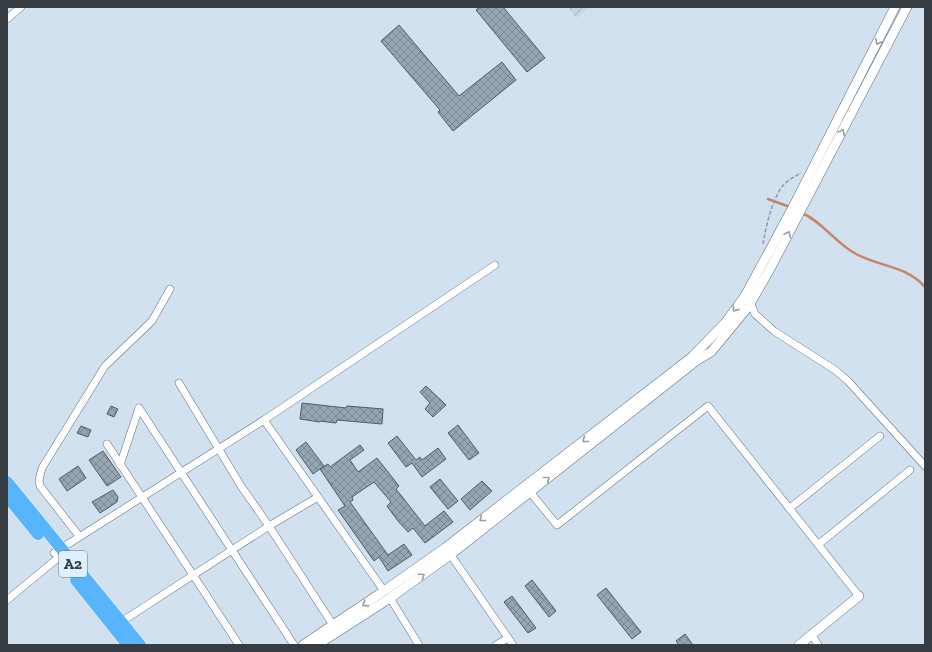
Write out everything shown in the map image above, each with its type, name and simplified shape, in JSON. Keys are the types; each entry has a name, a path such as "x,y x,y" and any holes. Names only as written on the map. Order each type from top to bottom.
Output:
{"highway":[{"name":"A2","path":"7,482 128,645"},
{"name":"A2","path":"7,496 140,645"}],"street":[{"path":"7,18 21,7"},
{"path":"317,645 530,492 696,361 711,352 740,319 748,299 791,211 895,7"},
{"path":"448,552 692,357 748,299 770,269 907,7"},
{"path":"7,600 79,536 264,420 495,265"},
{"path":"79,536 40,486 39,480 42,468 105,366 152,321 170,289"},
{"path":"748,299 755,314 774,331 834,370 848,381 925,466"},
{"path":"179,383 241,486 269,526 333,625"},
{"path":"530,492 557,525 708,406 859,596 799,645"},
{"path":"120,465 139,408 294,645"},
{"path":"264,420 387,595 419,645"},
{"path":"790,508 880,436"},
{"path":"107,444 239,645"},
{"path":"819,544 910,470"},
{"path":"121,622 232,552 269,526 318,497"},
{"path":"448,552 513,645"},
{"path":"303,645 333,625 387,595"},
{"path":"812,635 818,645"},
{"path":"496,645 508,638"}],"shaded area":[{"path":"568,7 590,7 576,18"}],"building":[{"path":"480,7 503,7 545,58 527,72 476,10"},
{"path":"399,25 459,96 502,62 516,80 453,131 438,112 440,110 381,41"},
{"path":"426,386 446,405 433,417 425,409 430,403 420,392"},
{"path":"302,403 346,408 347,406 383,409 382,424 337,420 336,423 300,419"},
{"path":"111,406 118,409 114,417 107,414"},
{"path":"458,425 479,453 469,460 448,433"},
{"path":"81,426 91,430 88,437 77,433"},
{"path":"397,436 416,460 420,457 422,460 438,448 446,459 422,477 412,463 406,467 388,443"},
{"path":"306,442 324,466 313,474 296,450"},
{"path":"360,445 364,450 350,460 358,472 377,458 399,486 396,489 425,526 444,511 453,522 425,543 413,528 408,532 398,521 387,506 391,502 374,482 352,497 353,500 350,502 388,555 404,544 412,555 388,571 379,557 374,561 338,510 345,506 320,469 328,464 330,467"},
{"path":"103,451 121,477 107,486 89,460"},
{"path":"78,466 86,478 67,491 59,479"},
{"path":"440,479 458,501 448,509 430,487"},
{"path":"482,481 492,491 470,510 461,499"},
{"path":"113,490 118,497 117,502 100,513 92,502"},
{"path":"532,580 556,611 549,617 525,586"},
{"path":"606,588 641,632 632,639 597,595"},
{"path":"512,596 536,628 528,633 504,602"},
{"path":"685,634 693,645 679,645 676,641"}],"waterway":[{"path":"768,199 790,207"},
{"path":"802,213 816,222 856,254 901,270 909,274 925,287"}]}
